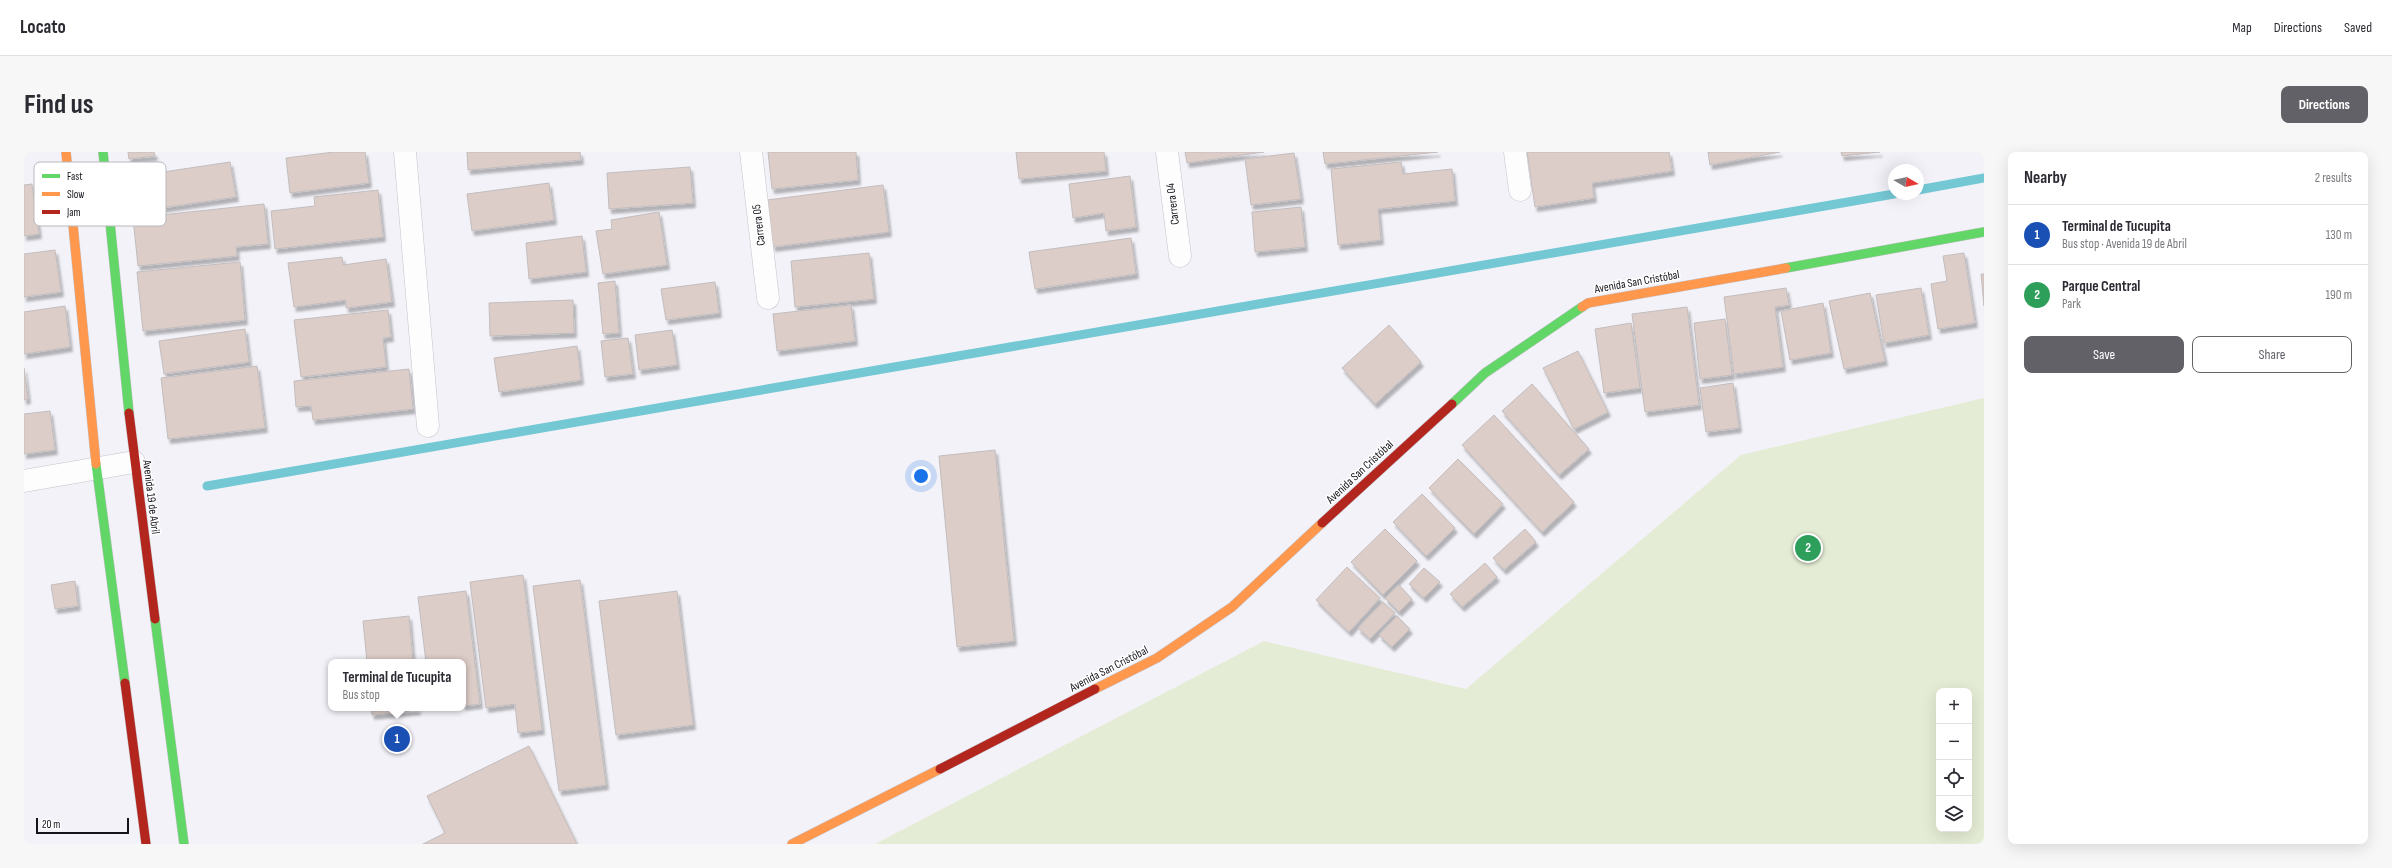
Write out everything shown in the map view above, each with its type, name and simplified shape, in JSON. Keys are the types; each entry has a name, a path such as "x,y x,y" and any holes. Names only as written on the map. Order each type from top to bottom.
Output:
{"street":[{"path":"66,152 67,162"},
{"name":"Avenida 19 de Abril","path":"103,152 104,162"},
{"path":"406,152 428,426"},
{"name":"Carrera 05","path":"751,152 768,298"},
{"name":"Carrera 04","path":"1167,152 1180,256"},
{"path":"1515,152 1520,190"},
{"path":"73,226 97,470 146,844"},
{"name":"Avenida 19 de Abril","path":"110,226 134,462 184,844"},
{"name":"Avenida San Cristóbal","path":"792,844 1157,658 1232,607 1485,373 1588,303 1984,232"},
{"path":"24,481 97,470 134,462"}],"green space":[{"path":"1984,398 1984,844 875,844 1264,641 1466,689 1741,455"}],"building":[{"path":"128,152 154,152 155,156 129,159"},
{"path":"334,152 365,152 369,183 290,193 286,158"},
{"path":"467,152 580,152 581,160 468,170"},
{"path":"768,152 856,152 858,180 772,189"},
{"path":"1016,152 1104,152 1106,171 1019,179"},
{"path":"1185,152 1264,152 1187,163"},
{"path":"1323,152 1438,152 1325,164"},
{"path":"1527,152 1669,152 1672,171 1592,183 1594,198 1535,207"},
{"path":"1708,152 1780,152 1710,165"},
{"path":"1841,152 1880,152 1842,156"},
{"path":"1294,153 1301,199 1251,205 1245,159"},
{"path":"230,162 236,197 166,207 166,172"},
{"path":"1401,162 1403,174 1452,169 1455,201 1378,209 1381,240 1338,245 1331,169"},
{"path":"690,167 693,203 609,209 607,173"},
{"path":"1130,176 1136,227 1106,231 1104,213 1073,218 1069,184"},
{"path":"549,183 554,220 472,231 467,194"},
{"path":"32,184 34,198 34,226 38,226 39,234 24,236 24,185"},
{"path":"883,185 889,232 773,247 767,200"},
{"path":"378,190 383,237 275,249 271,211 315,206 314,197"},
{"path":"264,204 268,244 236,247 237,256 138,266 134,226 166,226 166,214"},
{"path":"1301,207 1305,247 1255,252 1252,212"},
{"path":"659,212 667,265 603,274 596,231 612,229 611,220"},
{"path":"582,236 586,272 529,279 526,243"},
{"path":"1131,238 1136,274 1035,289 1029,252"},
{"path":"55,250 61,292 24,297 24,254"},
{"path":"869,253 874,299 795,307 791,261"},
{"path":"1964,253 1975,323 1938,329 1931,284 1947,281 1943,256"},
{"path":"342,257 343,265 386,259 392,302 346,308 346,300 294,307 288,263"},
{"path":"240,262 245,320 143,331 137,272"},
{"path":"1981,274 1984,274 1984,306"},
{"path":"615,281 619,333 603,334 598,283"},
{"path":"715,282 719,313 666,320 661,289"},
{"path":"1786,288 1789,305 1775,307 1783,367 1734,374 1724,297"},
{"path":"1921,288 1929,335 1884,343 1876,295"},
{"path":"1870,293 1885,361 1844,369 1829,301"},
{"path":"573,300 574,333 490,336 489,303"},
{"path":"1823,303 1831,353 1790,360 1781,311"},
{"path":"851,305 855,341 777,351 773,314"},
{"path":"65,306 70,347 24,354 24,312"},
{"path":"1687,307 1699,405 1645,412 1632,314"},
{"path":"388,310 391,337 383,338 386,367 301,377 294,320"},
{"path":"1725,319 1732,375 1700,379 1694,323"},
{"path":"1631,323 1640,388 1604,393 1595,329"},
{"path":"1389,325 1421,362 1375,404 1342,368"},
{"path":"245,329 249,362 164,374 159,341"},
{"path":"672,330 677,365 639,370 635,335"},
{"path":"628,338 633,374 605,377 601,341"},
{"path":"577,346 581,380 499,392 494,358"},
{"path":"1578,351 1608,412 1574,429 1543,368"},
{"path":"257,366 265,428 168,439 161,378"},
{"path":"24,368 28,399 24,400"},
{"path":"409,369 413,409 313,420 311,406 296,407 294,381"},
{"path":"1733,383 1739,428 1706,432 1700,388"},
{"path":"1532,384 1589,449 1559,475 1502,411"},
{"path":"50,411 55,450 24,454 24,414"},
{"path":"1494,415 1574,502 1542,532 1462,445"},
{"path":"995,450 1014,641 957,647 939,456"},
{"path":"1458,459 1503,504 1474,534 1429,488"},
{"path":"1422,494 1455,528 1426,556 1393,522"},
{"path":"1385,529 1417,561 1383,595 1351,562"},
{"path":"1525,529 1536,542 1504,570 1493,558"},
{"path":"1485,563 1497,577 1462,607 1450,594"},
{"path":"1347,567 1380,598 1349,632 1316,600"},
{"path":"1424,568 1440,582 1424,598 1409,584"},
{"path":"523,575 542,730 518,733 515,704 486,708 470,582"},
{"path":"580,580 606,785 559,791 533,586"},
{"path":"75,581 78,606 55,609 51,585"},
{"path":"1399,585 1412,599 1399,612 1385,598"},
{"path":"466,591 480,704 466,706 466,659 426,659 418,597"},
{"path":"677,591 693,725 616,735 599,601"},
{"path":"1383,602 1395,613 1370,639 1358,628"},
{"path":"409,616 413,659 367,659 363,621"},
{"path":"1397,616 1410,629 1392,647 1379,635"},
{"path":"371,711 409,711 372,715"},
{"path":"529,746 577,844 423,844 445,833 427,796"}],"waterway":[{"path":"1924,189 1984,178"},
{"path":"207,486 1888,195"}],"traffic: fast":[{"path":"103,152 104,162"},
{"path":"110,226 129,413"},
{"path":"1786,268 1984,232"},
{"path":"1452,404 1485,373 1582,307"},
{"path":"96,464 125,683"},
{"path":"155,619 184,844"}],"traffic: slow":[{"path":"66,152 67,162"},
{"path":"73,226 96,464"},
{"path":"1582,307 1588,303 1786,268"},
{"path":"1095,689 1157,658 1232,607 1322,523"},
{"path":"792,844 940,769"}],"traffic: jam":[{"path":"1322,523 1452,404"},
{"path":"129,413 155,619"},
{"path":"125,683 146,844"},
{"path":"940,769 1095,689"}],"place":[{"name":"Parque Central","path":"1808,548"},
{"name":"Terminal de Tucupita","path":"397,739"}]}
